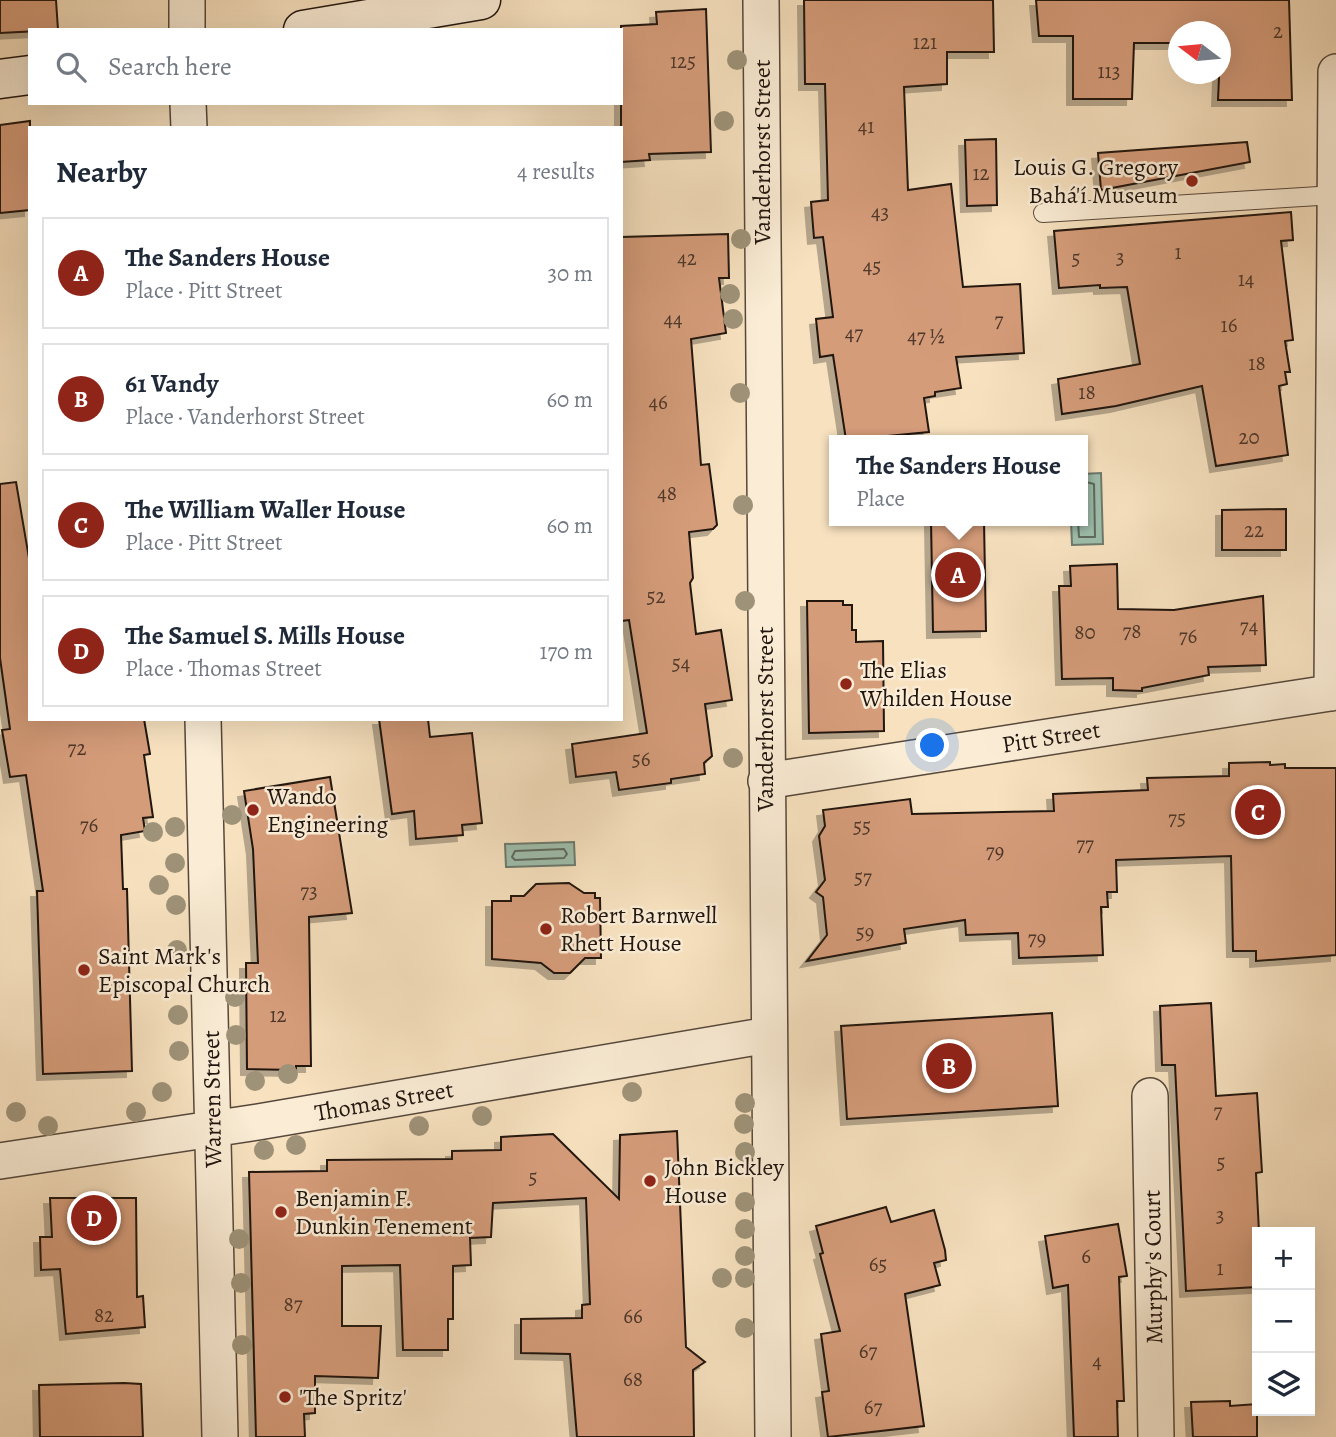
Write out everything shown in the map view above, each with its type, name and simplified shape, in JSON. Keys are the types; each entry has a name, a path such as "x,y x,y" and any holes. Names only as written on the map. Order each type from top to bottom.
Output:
{"street":[{"path":"187,0 187,28"},
{"path":"315,28 481,0"},
{"name":"Vanderhorst Street","path":"761,0 773,1437"},
{"path":"1334,693 1336,72"},
{"path":"0,79 28,75"},
{"path":"188,105 189,126"},
{"name":"Pitt Street","path":"766,781 1334,693"},
{"name":"Warren Street","path":"203,721 220,1437"},
{"name":"Thomas Street","path":"0,1161 213,1130 768,1035"},
{"name":"Murphy's Court","path":"1150,1096 1156,1437"}],"lane":[{"path":"1043,213 1335,195"}],"water":[{"path":"1101,473 1103,544 1072,545 1071,526 1088,526 1088,474"},
{"path":"574,842 575,865 506,867 505,844"}],"building":[{"path":"0,0 56,0 58,28 28,28 28,32 0,33"},
{"path":"804,0 993,0 994,52 947,52 947,84 904,87 908,190 951,184 963,287 1020,284 1024,353 956,357 961,388 935,392 935,396 924,398 929,432 845,435 833,355 820,357 816,319 833,317 823,237 814,238 811,202 828,200 825,84 805,84"},
{"path":"1036,0 1289,0 1292,100 1218,100 1219,84 1231,84 1231,21 1168,21 1168,43 1134,43 1132,99 1073,99 1073,36 1039,36"},
{"path":"706,9 711,152 649,154 650,160 623,162 621,26 657,24 656,12"},
{"path":"30,121 28,210 0,213 0,125"},
{"path":"996,139 997,205 967,206 965,140"},
{"path":"1247,142 1250,162 1101,190 1098,153"},
{"path":"1291,212 1293,240 1281,241 1293,340 1285,341 1290,372 1285,372 1287,384 1279,386 1288,455 1216,466 1202,386 1116,406 1062,414 1058,379 1140,364 1127,287 1100,288 1100,285 1059,288 1054,231"},
{"path":"728,234 729,278 719,278 726,333 691,339 701,465 709,464 717,525 713,529 689,532 693,578 690,583 696,634 721,630 732,700 705,704 712,756 704,763 705,774 671,779 671,783 619,790 616,772 576,777 572,744 647,733 629,620 623,621 623,237"},
{"path":"16,482 28,552 28,721 144,721 150,754 144,755 153,817 143,818 145,831 121,835 123,889 127,889 132,1071 43,1074 37,891 43,891 26,775 10,777 2,730 10,729 0,658 0,484"},
{"path":"1286,509 1286,550 1222,550 1222,510"},
{"path":"931,526 984,526 986,631 933,632"},
{"path":"1117,564 1118,609 1174,610 1263,596 1266,665 1208,667 1209,675 1142,688 1142,691 1113,690 1113,678 1062,679 1059,586 1071,586 1070,566"},
{"name":"The Elias Whilden House","path":"807,601 843,601 843,605 852,605 852,630 856,630 856,642 883,641 884,731 809,733"},
{"path":"379,721 428,721 430,737 472,733 482,823 462,825 463,835 416,839 414,811 392,814"},
{"path":"1270,762 1270,765 1285,764 1285,768 1336,768 1336,955 1256,961 1256,951 1233,951 1231,856 1116,860 1117,892 1107,892 1108,907 1101,907 1103,955 1019,958 1018,933 966,935 965,920 904,929 906,943 807,961 827,935 823,897 816,892 825,880 819,836 825,826 823,810 910,799 912,814 1054,811 1053,794 1148,790 1147,778 1229,776 1229,763"},
{"path":"330,777 352,913 309,917 311,1066 296,1066 296,1070 247,1069 246,963 258,963 253,849 244,791"},
{"name":"Robert Barnwell Rhett House","path":"569,883 584,893 595,893 595,898 600,898 601,958 585,958 570,973 554,973 541,963 492,959 492,901 511,901 511,896 524,896 536,884"},
{"path":"1211,1003 1216,1096 1257,1093 1262,1172 1256,1173 1259,1227 1252,1227 1252,1287 1186,1291 1175,1065 1162,1065 1160,1006"},
{"path":"1052,1013 1058,1106 847,1119 841,1026"},
{"path":"677,1131 686,1347 705,1362 693,1370 694,1437 577,1437 570,1354 521,1353 521,1319 582,1318 582,1305 590,1304 586,1198 493,1203 491,1237 470,1238 471,1265 453,1266 453,1319 448,1319 448,1350 403,1350 400,1265 342,1266 342,1326 381,1326 378,1378 315,1376 315,1413 304,1414 305,1437 256,1437 249,1172 327,1171 327,1160 452,1159 452,1151 501,1150 501,1137 553,1134 619,1199 620,1135"},
{"path":"50,1198 136,1198 137,1297 143,1296 145,1327 66,1334 60,1269 41,1270 40,1237 52,1237"},
{"path":"886,1207 891,1222 934,1210 945,1250 946,1260 934,1263 940,1285 905,1294 924,1426 828,1437 822,1392 829,1391 821,1334 840,1331 820,1254 823,1253 816,1226"},
{"path":"1118,1224 1127,1276 1119,1277 1124,1401 1117,1401 1118,1437 1074,1437 1068,1285 1053,1288 1045,1236"},
{"path":"141,1384 143,1437 40,1437 39,1385"},
{"path":"1230,1401 1230,1406 1252,1404 1252,1416 1257,1416 1257,1437 1193,1437 1191,1402"}],"place":[{"name":"Louis G. Gregory Bahá'í Museum","path":"1192,181"},
{"name":"The Sanders House","path":"958,575"},
{"name":"The Elias Whilden House","path":"846,684"},
{"name":"Wando Engineering","path":"253,810"},
{"name":"The William Waller House","path":"1258,812"},
{"name":"Robert Barnwell Rhett House","path":"546,929"},
{"name":"Saint Mark's Episcopal Church","path":"84,970"},
{"name":"61 Vandy","path":"949,1066"},
{"name":"John Bickley House","path":"650,1181"},
{"name":"Benjamin F. Dunkin Tenement","path":"281,1212"},
{"name":"The Samuel S. Mills House","path":"94,1218"},
{"name":"'The Spritz'","path":"285,1397"}]}
